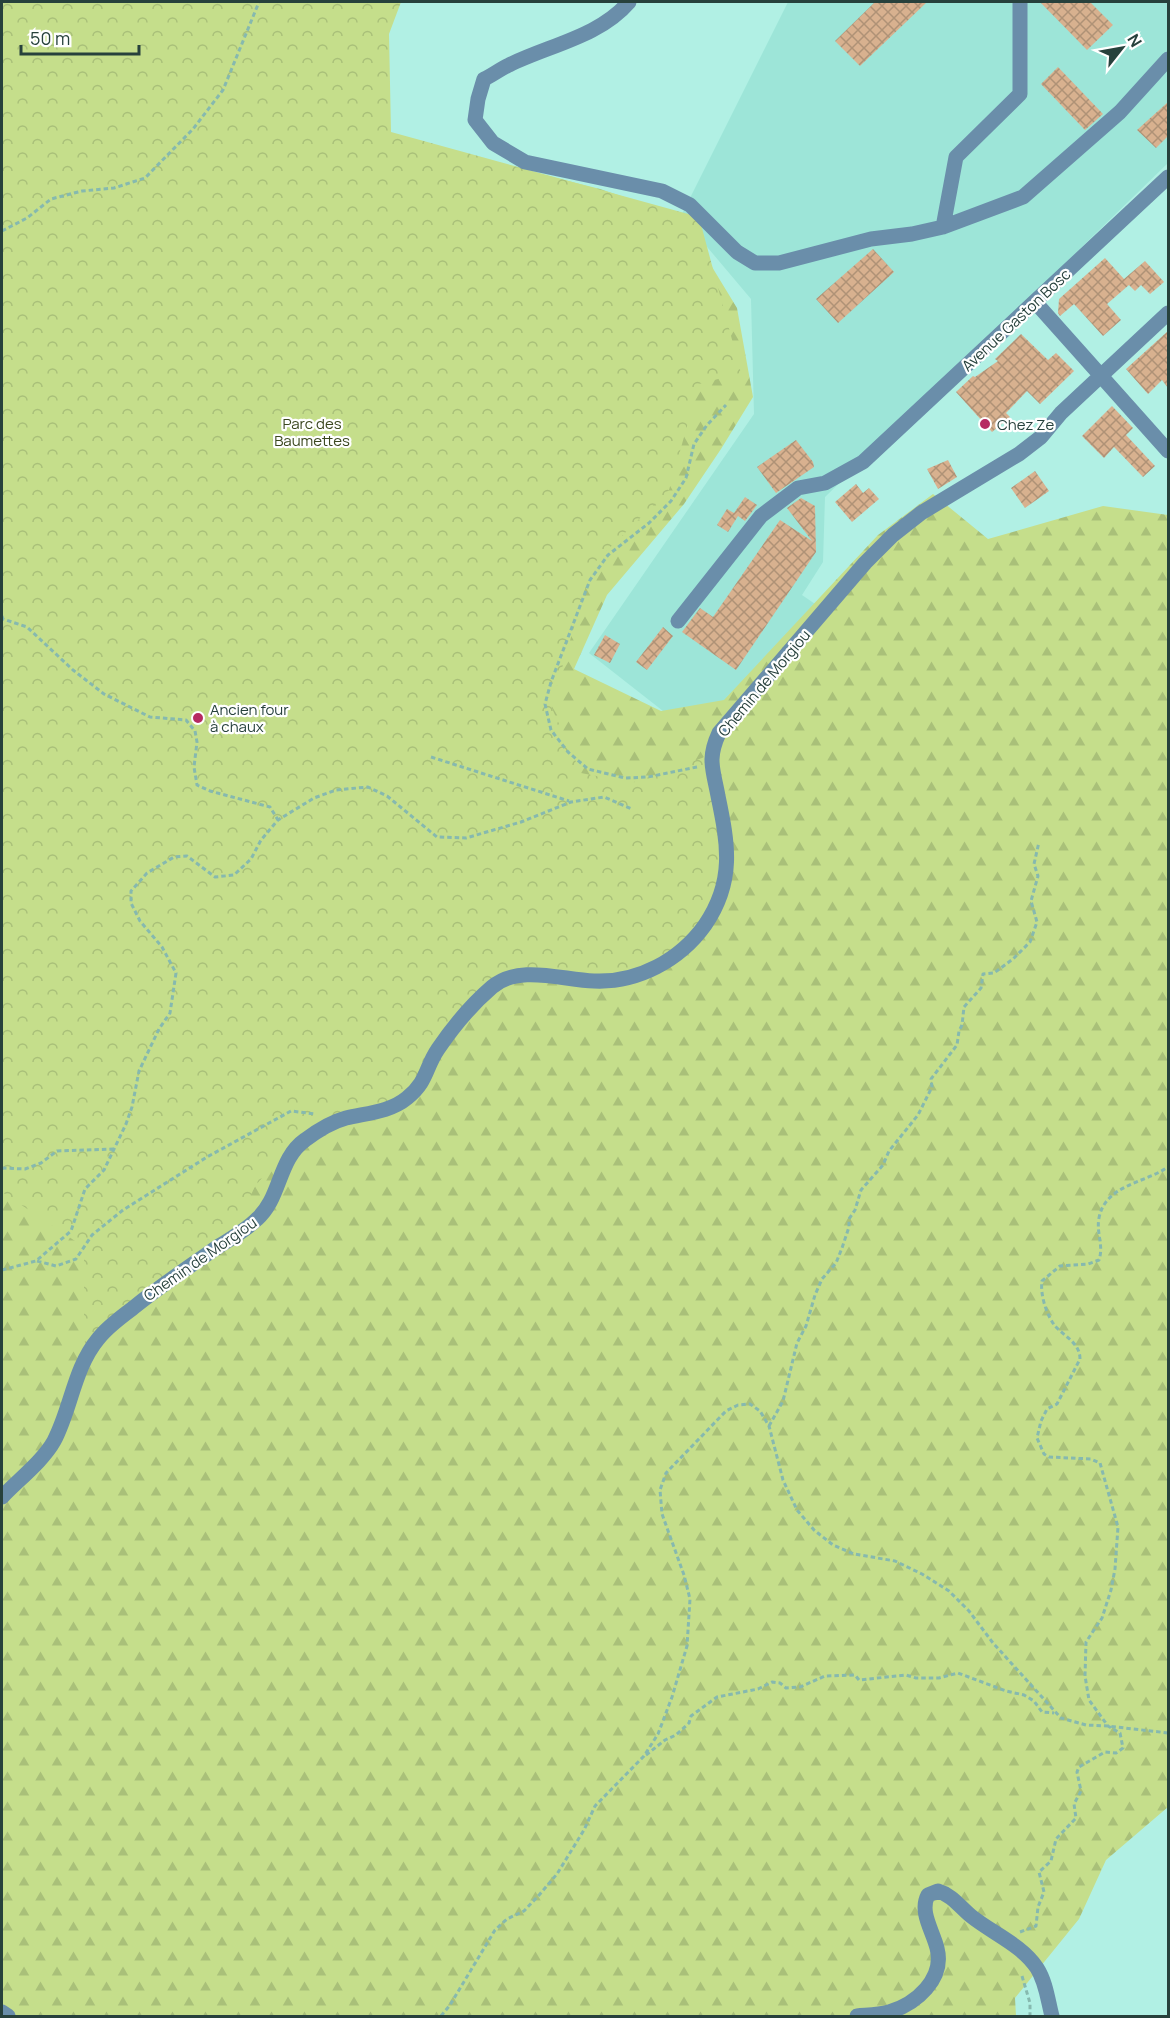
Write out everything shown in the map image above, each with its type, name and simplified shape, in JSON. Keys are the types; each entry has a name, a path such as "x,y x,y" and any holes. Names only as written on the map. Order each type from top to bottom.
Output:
{"street":[{"path":"629,2 597,28 508,65 484,79 475,120 493,143 525,162 662,191 690,205 737,252 756,263 779,263 871,239 912,234 943,227 1023,197 1120,112 1168,59"},
{"path":"943,227 956,157 1020,94 1020,2"},
{"name":"Avenue Gaston Bosc","path":"678,621 761,516 798,488 825,483 863,462 1036,303 1168,177"},
{"path":"1036,303 1168,451"},
{"name":"Chemin de Morgiou","path":"2,1497 51,1445 83,1365 97,1339 158,1288 256,1221 268,1205 286,1163 297,1147 344,1118 395,1106 415,1091 428,1072 438,1049 458,1022 491,988 504,979 522,975 592,981 618,980 657,967 685,947 704,926 716,907 727,871 726,834 711,767 713,749 719,733 865,563 893,535 921,513 1019,454 1041,437 1061,413 1168,313"},
{"path":"856,2016 883,2013 900,2008 916,1998 934,1979 939,1956 924,1909 925,1900 931,1893 938,1891 946,1894 970,1916 1010,1944 1037,1968 1045,1986 1052,2016"},
{"path":"2,2012 8,2016"}],"path":[{"path":"2,231 27,219 51,200 81,191 114,188 145,178 193,129 223,90 259,2"},
{"path":"711,767 692,768 648,777 625,778 588,769 568,752 551,730 545,704 550,682 590,580 608,555 649,524 671,501 686,478 694,444 707,425 726,405"},
{"path":"2,616 27,627 73,670 104,694 150,717 186,720 195,731 197,742 194,766 197,785 210,791 270,807 278,820"},
{"path":"431,757 571,802"},
{"path":"2,1270 36,1261 71,1231 85,1189 104,1170 126,1125 139,1071 159,1029 170,1013 176,973 162,947 140,921 131,903 131,891 147,873 174,857 187,856 215,877 234,875 251,859 261,840 278,820 314,798 336,790 368,787 387,796 437,837 466,838 521,822 571,802 604,797 632,809"},
{"path":"769,1426 783,1401 797,1343 806,1326 815,1295 822,1279 836,1263 849,1227 849,1218 855,1210 861,1190 883,1165 889,1152 918,1115 932,1087 931,1079 957,1045 964,1007 981,988 983,974 994,973 1013,959 1029,942 1036,922 1031,901 1038,876 1034,864 1039,842"},
{"path":"36,1261 56,1266 76,1259 92,1235 123,1210 207,1157 291,1111 344,1118"},
{"path":"2,1168 25,1169 41,1163 57,1151 113,1149"},
{"path":"1030,2016 1030,2003 1024,1980 1010,1944 1036,1926 1038,1907 1044,1892 1039,1872 1050,1861 1056,1839 1076,1818 1074,1804 1081,1791 1077,1772 1079,1767 1105,1752 1116,1753 1123,1748 1120,1733 1108,1726 1089,1700 1084,1657 1086,1642 1102,1618 1111,1590 1118,1527 1100,1463 1091,1459 1049,1457 1044,1455 1037,1438 1047,1409 1058,1404 1080,1359 1080,1352 1075,1344 1054,1324 1041,1292 1042,1281 1060,1266 1088,1264 1099,1260 1102,1250 1097,1228 1101,1209 1113,1195 1123,1188 1168,1167"},
{"path":"644,1756 657,1734 672,1697 687,1646 690,1621 690,1599 684,1575 662,1514 660,1490 666,1473 726,1411 738,1405 750,1404 760,1411 769,1426 783,1480 797,1510 814,1530 833,1545 854,1554 895,1561 922,1574 948,1592 969,1611 1055,1713 1068,1722 1168,1733"},
{"path":"441,2016 495,1930 507,1919 524,1911 557,1874 584,1830 595,1806 644,1756 665,1740 676,1735 688,1723 691,1716 717,1697 758,1689 772,1682 780,1683 786,1688 800,1687 825,1676 855,1675 859,1680 906,1675 916,1678 939,1678 958,1673 1024,1695 1034,1701 1042,1712 1055,1713"},
{"path":"1161,1732 1168,1738"}],"shaded area":[{"path":"788,2 1168,2 1168,163 825,497 823,562 802,595 818,606 700,740 589,653 754,414 751,299 681,216"}],"green space":[{"path":"2,2 307,137 509,166 600,189 681,216 737,308 753,397 684,504 607,595 574,669 661,711 724,700 878,535 933,494 988,539 1103,506 1168,515 1168,1807 1106,1860 1079,1919 1015,1998 1016,2016 2,2016"},
{"name":"Parc des Baumettes","path":"2,2 401,2 389,34 391,132 699,217 741,373 699,384 669,490 592,565 551,706 581,773 632,783 702,758 715,751 711,782 722,875 715,902 674,954 633,972 594,979 522,975 449,1025 399,1101 292,1144 255,1186 234,1233 147,1292 86,1356 84,1247 2,1192"}],"building":[{"path":"875,2 927,2 860,66 835,41"},
{"path":"1040,2 1090,2 1113,25 1087,50"},
{"path":"1058,67 1103,114 1085,130 1041,84"},
{"path":"1168,102 1168,136 1156,148 1137,130"},
{"path":"873,249 894,272 838,323 816,299"},
{"path":"1105,258 1124,279 1145,261 1164,282 1150,294 1141,285 1135,291 1129,285 1107,304 1121,320 1103,336 1074,304 1060,316 1058,313 1059,299"},
{"path":"1168,331 1168,388 1162,380 1148,394 1126,369"},
{"path":"1021,334 1048,360 1056,353 1074,371 1040,404 1027,391 1006,413 1010,417 992,432 956,392 973,376 975,377 998,361 995,359"},
{"path":"1112,406 1133,428 1126,435 1155,466 1143,477 1114,447 1104,458 1082,436"},
{"path":"796,440 813,462 814,467 776,493 757,467"},
{"path":"948,460 957,477 938,489 927,469"},
{"path":"1035,471 1049,491 1025,508 1011,488"},
{"path":"856,484 863,493 869,488 879,499 852,522 835,502"},
{"path":"745,497 757,505 745,521 738,516 728,532 717,525 727,509 734,513"},
{"path":"801,498 815,506 816,552 736,670 682,632 700,608 713,617 780,520 812,541 787,508"},
{"path":"663,627 673,636 647,670 636,662"},
{"path":"605,635 620,644 610,663 594,655"}],"place":[{"name":"Chez Ze","path":"985,424"},
{"name":"Ancien four à chaux","path":"198,718"}]}
